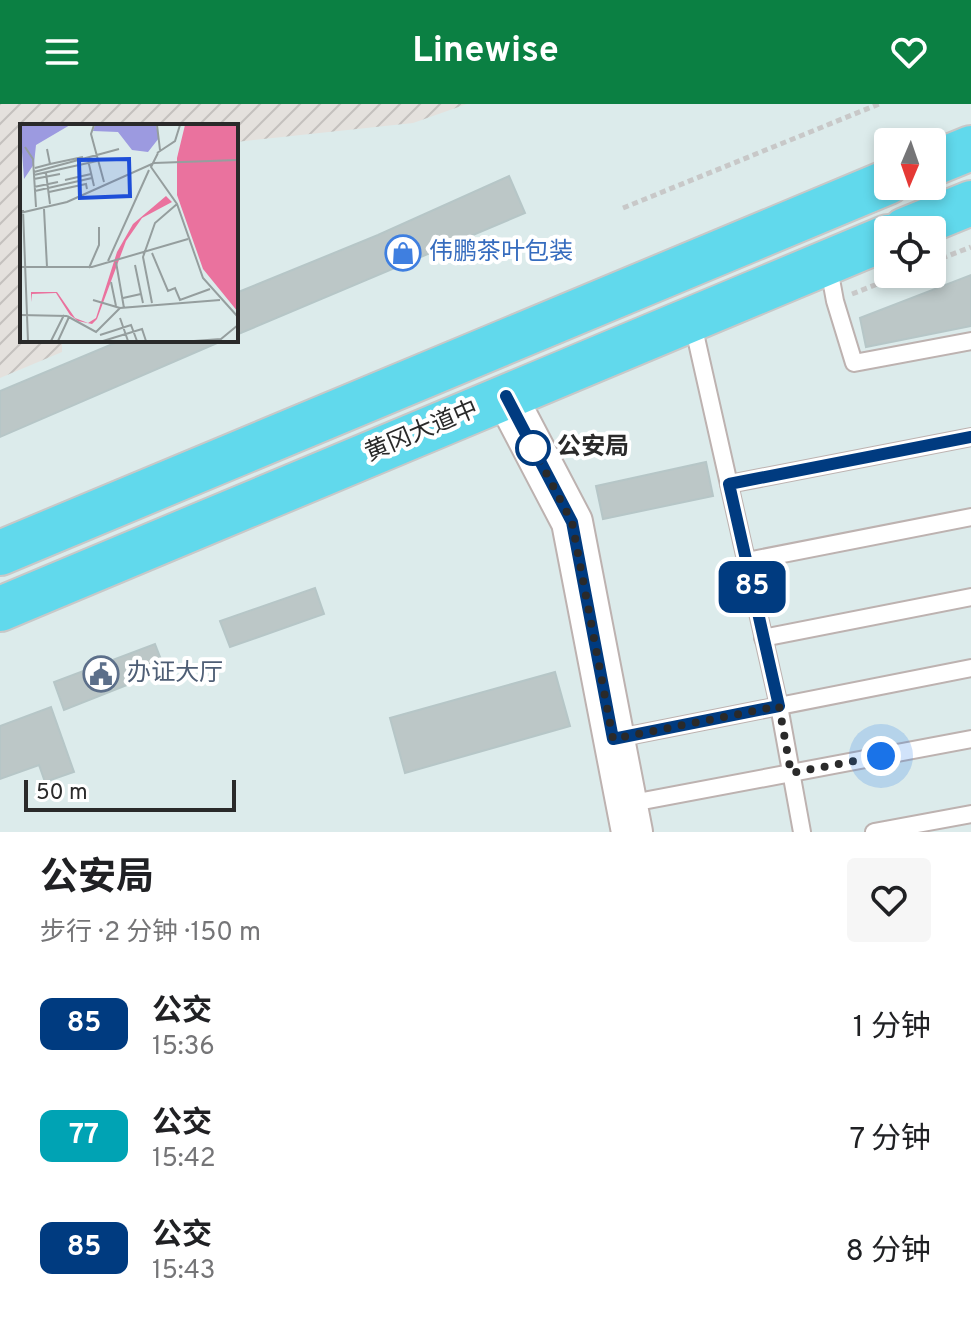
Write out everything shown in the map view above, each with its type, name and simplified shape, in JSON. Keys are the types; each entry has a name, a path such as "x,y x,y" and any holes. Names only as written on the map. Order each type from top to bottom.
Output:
{"main road":[{"path":"946,158 971,148"},
{"path":"0,553 874,188"},
{"path":"939,216 971,203"},
{"name":"黄冈大道中","path":"0,609 874,243"}],"street":[{"path":"506,396 572,522 630,818"}],"lane":[{"path":"827,261 835,301 854,363 971,341"},
{"path":"691,318 779,706 802,832"},
{"path":"729,484 971,437"},
{"path":"747,561 971,517"},
{"path":"763,638 971,597"},
{"path":"613,739 971,668"},
{"path":"630,818 791,773 971,739"},
{"path":"874,832 971,814"}],"path":[{"path":"623,208 879,104"},
{"path":"946,257 971,247"}],"shaded area":[{"path":"0,104 467,104 413,123 238,142 238,124 20,124 20,342 62,342 62,352 0,378"}],"building":[{"path":"509,176 525,213 238,334 238,292 378,235"},
{"path":"971,275 971,326 866,347 860,318 937,288 946,288 946,285"},
{"path":"117,342 219,342 0,437 0,391"},
{"path":"706,462 713,496 603,519 596,486"},
{"path":"315,588 324,614 230,647 220,621"},
{"path":"155,644 165,670 64,710 54,682"},
{"path":"555,672 570,726 405,773 390,718"},
{"path":"51,707 74,772 45,782 39,765 0,779 0,726"}],"bus line":[{"name":"85","path":"506,396 572,522 613,739 779,706 729,484 971,437"}],"place":[{"name":"伟鹏茶叶包装","path":"403,253"},
{"name":"公安局","path":"533,448"},
{"name":"办证大厅","path":"101,674"}],"route":[{"path":"533,448 572,522 613,739 779,706 791,773 881,756"}]}
